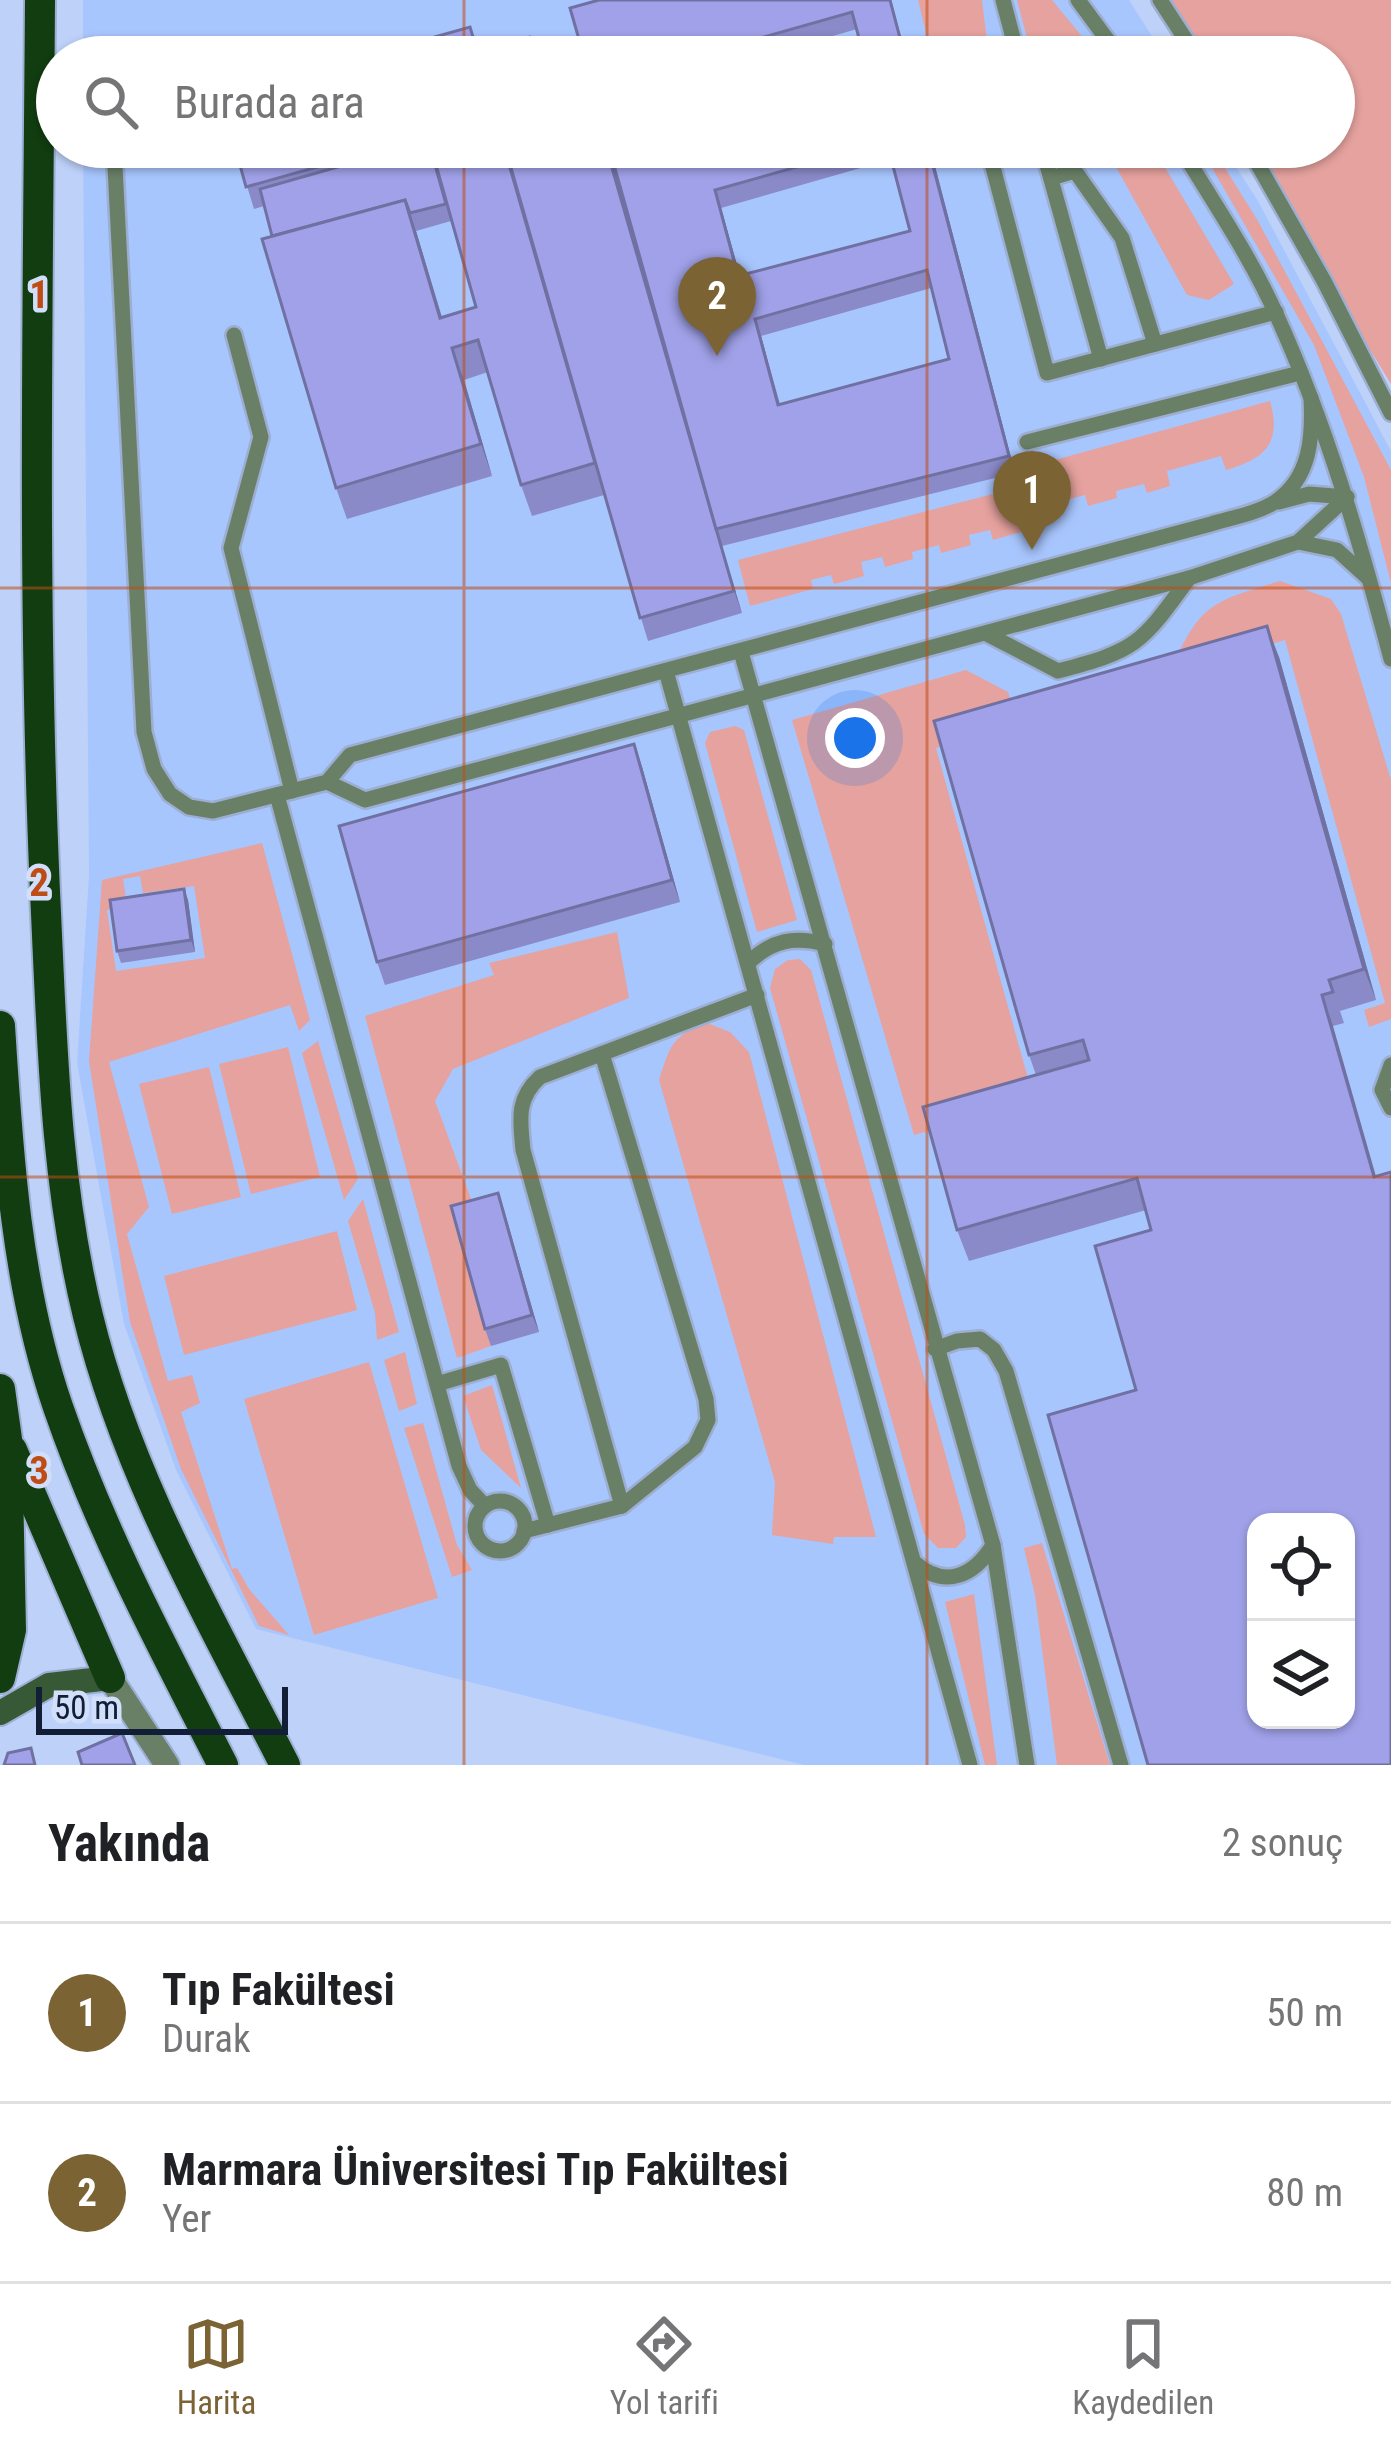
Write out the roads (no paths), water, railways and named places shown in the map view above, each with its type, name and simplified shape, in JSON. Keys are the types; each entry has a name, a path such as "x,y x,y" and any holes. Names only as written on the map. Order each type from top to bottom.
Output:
{"main road":[{"path":"40,0 40,36"},
{"path":"40,168 41,798 56,1123 88,1314 122,1432 169,1537 285,1765"},
{"path":"0,1026 8,1157 26,1277 57,1404 121,1567 223,1765"},
{"path":"0,1389 7,1439 11,1630 0,1678"},
{"path":"0,1713 49,1685 110,1678 7,1439"}],"street":[{"path":"110,1678 167,1765"}],"lane":[{"path":"1003,0 1012,36"},
{"path":"1078,0 1105,36"},
{"path":"1160,0 1183,36"},
{"path":"115,168 144,732 154,769 170,794 189,807 213,811 327,782 350,755 1211,524 1274,503 1309,494 1347,497"},
{"path":"993,168 1047,373 1276,312"},
{"path":"1048,168 1101,358"},
{"path":"1192,168 1276,312 1311,398 1347,497 1391,659"},
{"path":"1260,168 1391,413"},
{"path":"1051,178 1075,171 1123,238 1155,344"},
{"path":"234,335 261,437 230,548 285,793 437,1384 459,1466 470,1490 485,1506"},
{"path":"1027,442 1300,373"},
{"path":"1274,503 1308,458 1313,438 1311,398"},
{"path":"327,782 365,800 1189,578 1298,542 1347,497"},
{"path":"1298,542 1337,550 1369,580"},
{"path":"987,634 1058,671 1110,658 1130,649 1155,625 1189,578"},
{"path":"741,652 993,1545 1027,1765"},
{"path":"667,671 970,1765"},
{"path":"748,962 764,948 799,937 825,944"},
{"path":"622,1506 524,1150 519,1112 525,1091 540,1077 757,995"},
{"path":"524,1531 622,1506 695,1447 708,1420 706,1399 602,1054"},
{"path":"1391,1065 1382,1090 1391,1108"},
{"path":"935,1349 957,1340 980,1339 994,1349 1006,1371 1121,1765"},
{"path":"437,1384 501,1365 548,1525"},
{"path":"502,1501 517,1508 524,1531 507,1550 485,1546 475,1526 485,1506 502,1501"},
{"path":"914,1563 926,1573 956,1577 972,1572 993,1545"}],"place":[{"name":"Marmara Üniversitesi Tıp Fakültesi","path":"717,356"},
{"name":"Tıp Fakültesi","path":"1032,550"}]}
